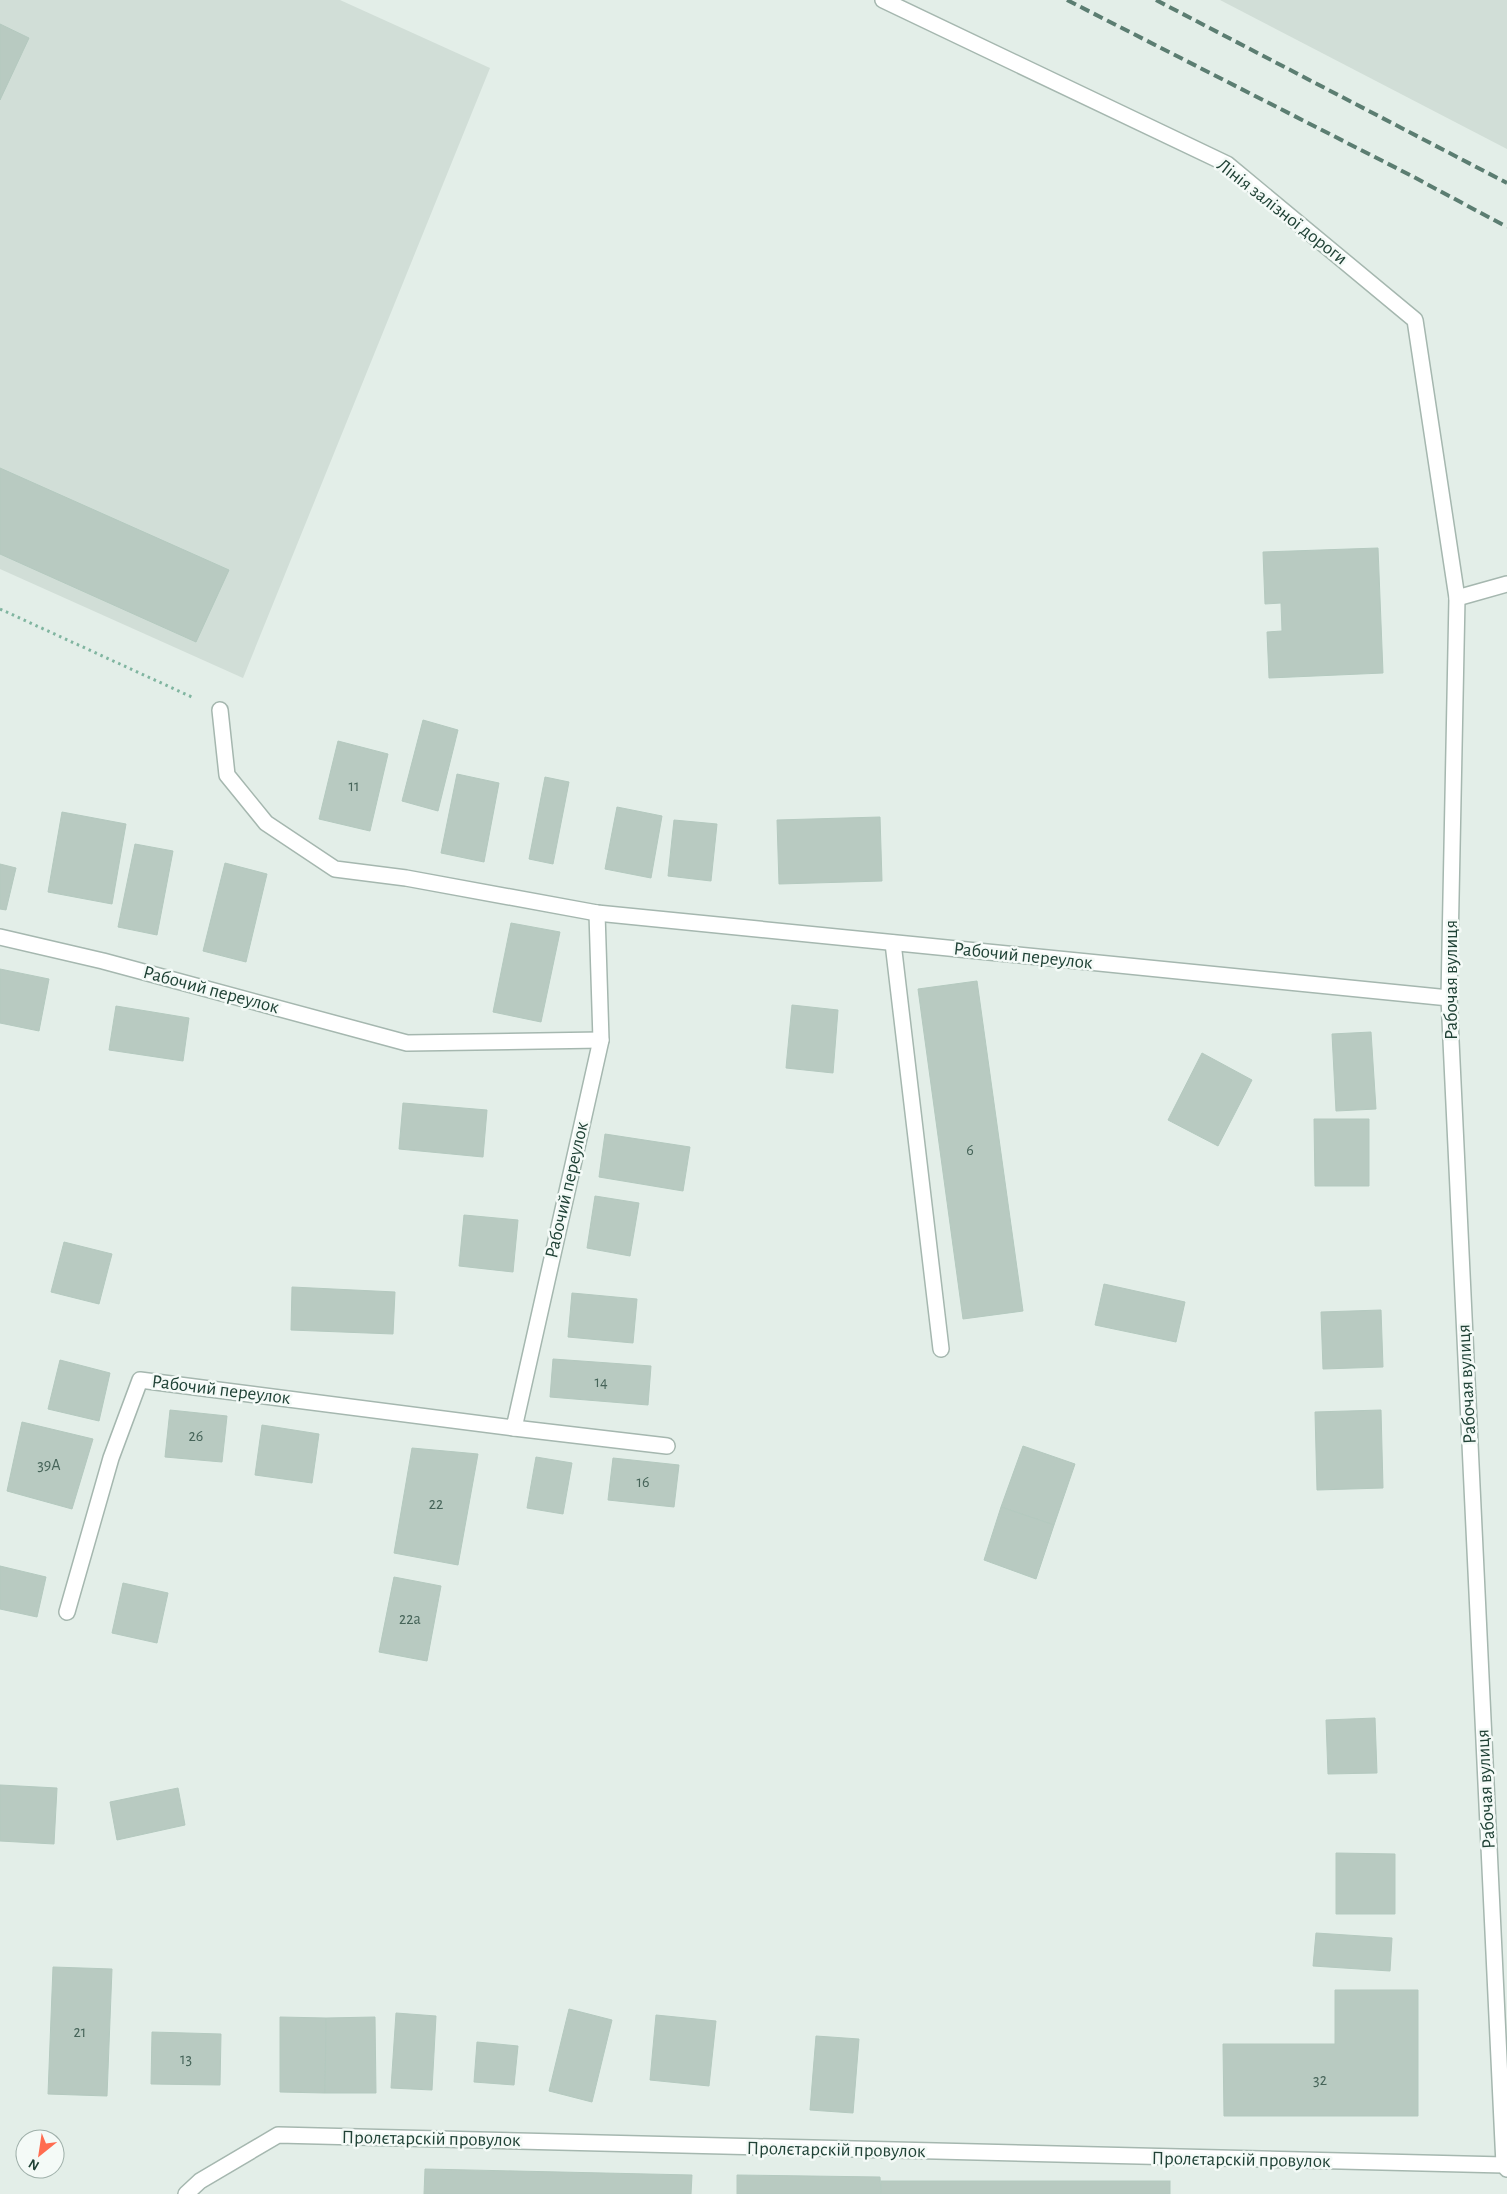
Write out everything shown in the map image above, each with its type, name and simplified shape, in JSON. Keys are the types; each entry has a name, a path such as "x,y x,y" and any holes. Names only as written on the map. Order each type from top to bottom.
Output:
{"street":[{"name":"Лінія залізної дороги","path":"883,0 1227,164 1415,320 1456,598"},
{"path":"1456,598 1507,584"},
{"name":"Рабочая вулиця","path":"1456,598 1449,998 1506,2167"},
{"name":"Рабочий переулок","path":"220,710 227,775 266,823 335,869 406,878 597,913 1449,998"},
{"name":"Рабочий переулок","path":"514,1428 601,1040 597,913"},
{"name":"Рабочий переулок","path":"0,937 103,960 407,1043 601,1040"},
{"path":"893,942 941,1349"},
{"name":"Рабочий переулок","path":"67,1612 110,1458 140,1380 666,1446"},
{"name":"Пролєтарскій провулок","path":"186,2194 200,2180 278,2136 1506,2167"}],"path":[{"path":"0,609 220,710"}],"shaded area":[{"path":"0,0 340,0 490,68 243,678 0,569"},
{"path":"1220,0 1507,0 1507,149"}],"building":[{"path":"0,24 29,38 0,100"},
{"path":"0,468 229,570 196,642 0,554"},
{"path":"1378,548 1383,673 1269,678 1267,632 1282,631 1281,603 1265,604 1263,552"},
{"path":"423,720 458,730 438,811 402,801"},
{"path":"338,741 388,754 370,831 319,819"},
{"path":"457,774 499,783 484,862 441,853"},
{"path":"545,777 569,782 553,864 529,859"},
{"path":"617,807 662,816 651,878 605,869"},
{"path":"62,812 126,824 112,904 48,892"},
{"path":"880,817 882,881 779,884 777,820"},
{"path":"674,820 717,824 711,881 668,876"},
{"path":"135,844 173,851 157,935 118,927"},
{"path":"225,863 267,874 246,962 203,951"},
{"path":"0,864 16,868 6,910 0,909"},
{"path":"511,923 560,932 541,1022 493,1012"},
{"path":"0,969 49,979 39,1031 0,1023"},
{"path":"977,981 1023,1311 963,1319 918,989"},
{"path":"792,1005 838,1010 833,1073 786,1068"},
{"path":"116,1006 189,1018 183,1061 109,1050"},
{"path":"1371,1032 1376,1109 1336,1111 1332,1034"},
{"path":"1202,1053 1252,1080 1218,1146 1168,1120"},
{"path":"403,1103 487,1110 483,1157 399,1149"},
{"path":"1314,1119 1369,1119 1369,1186 1315,1186"},
{"path":"605,1134 690,1147 683,1191 599,1177"},
{"path":"595,1196 639,1203 630,1256 587,1248"},
{"path":"464,1215 518,1220 513,1272 459,1266"},
{"path":"64,1242 112,1254 99,1304 51,1292"},
{"path":"1104,1284 1185,1302 1176,1342 1095,1325"},
{"path":"292,1287 395,1292 393,1334 291,1330"},
{"path":"572,1293 637,1299 633,1343 568,1337"},
{"path":"1381,1310 1383,1367 1323,1369 1321,1312"},
{"path":"553,1359 651,1366 648,1405 550,1397"},
{"path":"60,1360 110,1373 99,1421 48,1409"},
{"path":"170,1410 227,1416 222,1462 165,1457"},
{"path":"1381,1410 1383,1488 1317,1490 1315,1412"},
{"path":"22,1422 93,1439 72,1509 7,1491"},
{"path":"262,1425 319,1434 312,1483 255,1475"},
{"path":"1023,1446 1075,1464 1054,1525 1001,1507"},
{"path":"412,1448 478,1454 458,1565 394,1553"},
{"path":"536,1457 572,1463 563,1514 527,1508"},
{"path":"613,1458 679,1465 674,1507 608,1500"},
{"path":"1001,1507 1054,1525 1036,1579 984,1560"},
{"path":"0,1566 46,1577 37,1617 0,1609"},
{"path":"394,1577 441,1586 427,1661 379,1652"},
{"path":"123,1583 168,1593 157,1643 112,1633"},
{"path":"1375,1718 1377,1773 1328,1774 1326,1720"},
{"path":"0,1785 57,1788 54,1844 0,1841"},
{"path":"178,1788 185,1825 117,1840 110,1802"},
{"path":"1336,1853 1395,1854 1395,1914 1336,1914"},
{"path":"1316,1933 1392,1938 1390,1971 1313,1966"},
{"path":"53,1967 112,1969 107,2096 48,2094"},
{"path":"1335,1990 1418,1990 1418,2116 1224,2116 1223,2044 1335,2044"},
{"path":"569,2009 612,2020 592,2102 549,2091"},
{"path":"396,2013 436,2016 432,2090 391,2088"},
{"path":"656,2015 716,2021 709,2086 650,2080"},
{"path":"280,2017 326,2018 325,2093 280,2092"},
{"path":"375,2017 376,2093 325,2093 326,2018"},
{"path":"152,2032 221,2034 220,2085 151,2084"},
{"path":"816,2036 859,2039 853,2113 810,2110"},
{"path":"477,2042 518,2046 514,2085 474,2082"},
{"path":"425,2169 692,2175 691,2194 424,2194"},
{"path":"737,2175 880,2177 881,2194 737,2194"},
{"path":"881,2181 1170,2181 1170,2194 881,2194"}],"railway":[{"path":"1067,0 1410,175 1507,227"},
{"path":"1156,0 1507,183"}]}
